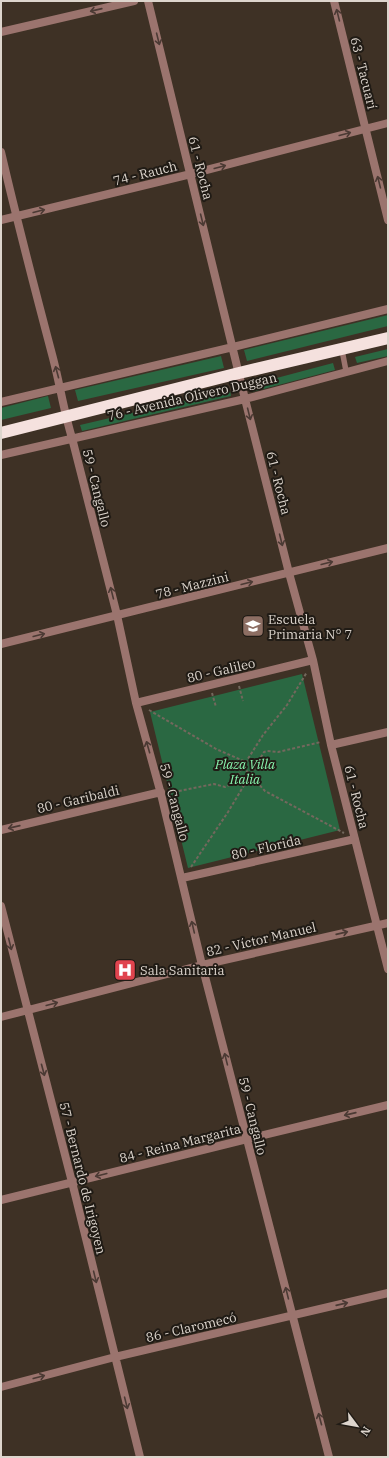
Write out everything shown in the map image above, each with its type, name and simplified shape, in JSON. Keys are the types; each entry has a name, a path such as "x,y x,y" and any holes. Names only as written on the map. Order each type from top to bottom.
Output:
{"highway":[{"name":"76 - Avenida Olivero Duggan","path":"1,433 239,373 388,338"}],"street":[{"path":"1,32 134,1"},
{"name":"61 - Rocha","path":"148,1 245,399 289,573 313,660 331,742 388,970"},
{"name":"63 - Tacuarí","path":"334,1 388,220"},
{"name":"74 - Rauch","path":"1,220 191,174 388,123"},
{"name":"59 - Cangallo","path":"1,152 16,216 61,388 66,417 117,615 136,703 183,878 202,965 329,1457"},
{"path":"1,402 388,309"},
{"name":"76 - Avenida Olivero Duggan","path":"1,455 245,399 388,360"},
{"name":"78 - Mazzini","path":"1,644 388,548"},
{"name":"80 - Galileo","path":"136,703 313,660"},
{"path":"331,742 388,732"},
{"name":"80 - Garibaldi","path":"1,830 161,793"},
{"name":"80 - Florida","path":"183,878 355,839"},
{"name":"57 - Bernardo de Irigoyen","path":"1,906 72,1182 140,1457"},
{"name":"82 - Víctor Manuel","path":"1,1017 202,965 388,923"},
{"name":"84 - Reina Margarita","path":"1,1200 247,1139 388,1106"},
{"name":"86 - Claromecó","path":"1,1387 292,1315 388,1293"}],"lane":[{"path":"342,350 346,371"}],"path":[{"path":"161,793 214,784 228,786 232,784 263,735 287,705 313,660"},
{"path":"237,678 243,701"},
{"path":"210,685 216,707"},
{"path":"136,703 216,750 246,762"},
{"path":"183,878 228,812 264,752 278,752 331,742"},
{"path":"243,767 265,791 355,839"}],"green space":[{"path":"388,315 388,326 247,361 244,350"},
{"path":"388,349 388,356 357,363 355,357"},
{"path":"221,356 224,368 78,401 75,390"},
{"path":"333,363 335,370 252,392 250,385"},
{"path":"230,390 231,396 82,431 80,425"},
{"path":"48,396 51,408 1,420 1,408"},
{"name":"Plaza Villa Italia","path":"302,674 340,830 188,868 150,712"}],"place":[{"name":"Escuela Primaria N° 7","path":"253,626"},
{"name":"Sala Sanitaria","path":"125,970"}]}
